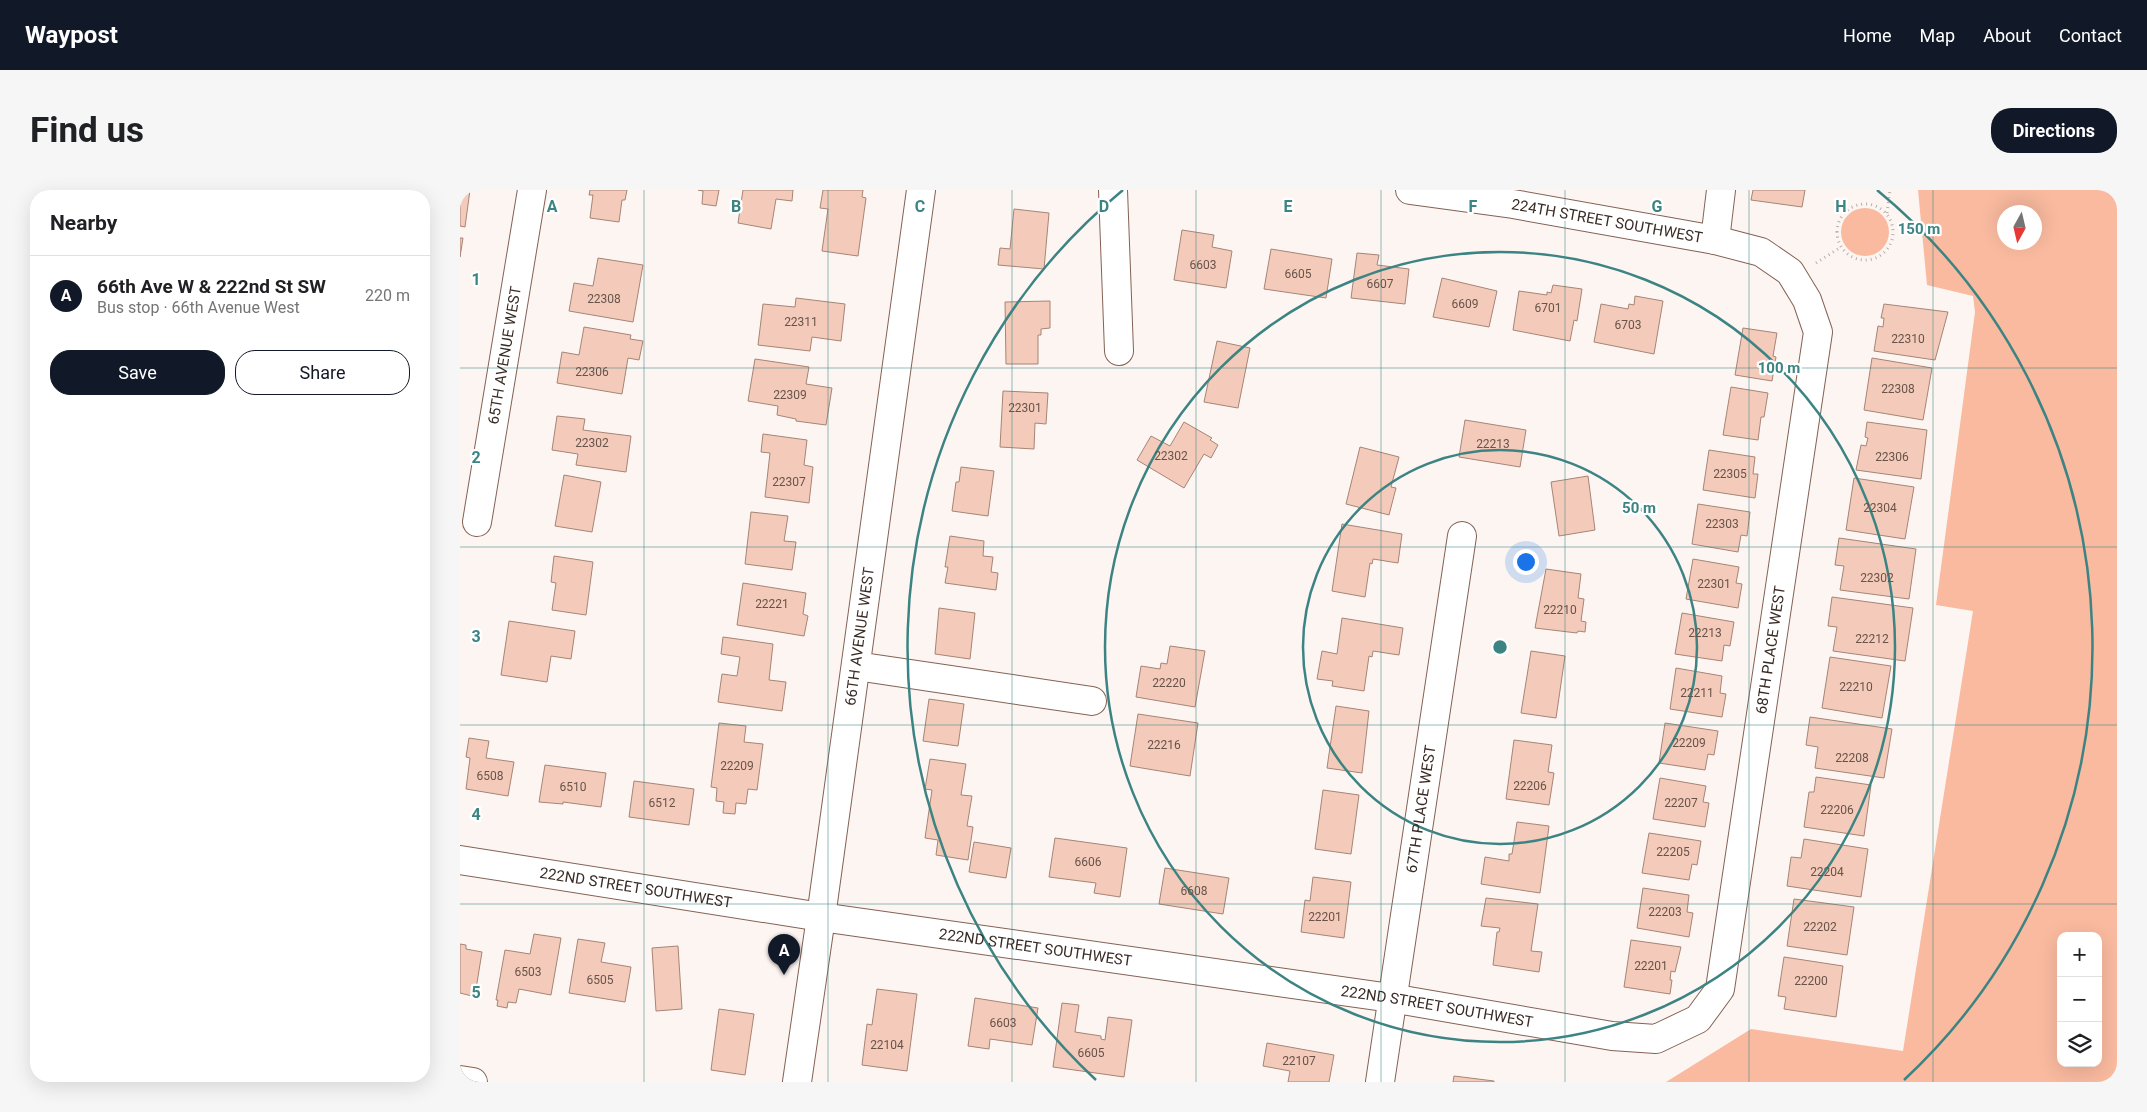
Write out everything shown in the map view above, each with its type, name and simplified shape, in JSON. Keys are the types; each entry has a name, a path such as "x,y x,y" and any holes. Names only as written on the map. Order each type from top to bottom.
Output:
{"street":[{"name":"65TH AVENUE WEST","path":"477,522 532,190"},
{"name":"66TH AVENUE WEST","path":"797,1082 921,190"},
{"path":"1113,190 1119,351"},
{"name":"224TH STREET SOUTHWEST","path":"1410,190 1514,197 1715,240"},
{"path":"1715,240 1721,190"},
{"name":"68TH PLACE WEST","path":"1612,1036 1656,1039 1698,1019 1720,989 1818,332 1807,300 1790,272 1761,252 1715,240"},
{"name":"67TH PLACE WEST","path":"1380,1082 1391,998 1462,536"},
{"path":"856,666 1092,701"},
{"name":"222ND STREET SOUTHWEST","path":"460,860 821,917 1391,998 1612,1036"},
{"path":"460,1080 473,1082"}],"path":[{"path":"1886,214 1890,190"},
{"path":"1863,204 1873,205 1886,214 1893,225 1894,234 1892,243 1880,256 1864,261 1847,254 1837,238 1840,219 1846,212 1854,206 1863,204"},
{"path":"1813,265 1841,247"}],"shaded area":[{"path":"1918,190 2117,190 2117,1082 1666,1082 1751,1029 1903,1051 1973,611 1936,605 1975,312 1973,296 1927,285"},
{"path":"1860,208 1870,208 1882,215 1889,227 1889,237 1882,249 1870,256 1860,256 1852,252 1845,245 1841,237 1841,227 1845,219 1852,212"}],"building":[{"path":"460,190 470,190 465,227 460,226"},
{"path":"590,190 627,190 625,200 622,200 619,222 590,218 593,195 589,195"},
{"path":"698,190 719,190 716,206 702,204 703,191"},
{"path":"743,190 793,190 792,201 776,199 771,229 738,223"},
{"path":"823,190 863,190 862,197 866,198 858,256 822,251 828,209 820,208"},
{"path":"1753,190 1805,190 1802,207 1751,200"},
{"path":"1014,209 1049,213 1044,269 998,265 1000,248 1010,249"},
{"path":"1182,230 1214,235 1212,247 1232,251 1226,288 1174,280"},
{"path":"460,238 463,238 460,257"},
{"path":"1271,249 1332,259 1326,298 1264,289"},
{"path":"1357,253 1379,255 1377,265 1409,269 1405,304 1351,298"},
{"path":"598,258 643,265 633,322 569,311 574,283 593,286"},
{"path":"1442,278 1497,291 1489,327 1433,317"},
{"path":"1553,285 1582,289 1577,321 1574,320 1570,341 1513,330 1519,291 1547,295 1547,292 1551,293"},
{"path":"1635,296 1663,301 1654,354 1594,342 1601,304 1628,309 1629,304 1634,305"},
{"path":"796,298 845,304 841,341 812,337 810,351 758,345 763,304 795,307"},
{"path":"1050,301 1050,328 1041,329 1041,335 1038,335 1038,364 1006,364 1005,302"},
{"path":"1884,304 1948,312 1935,360 1874,351 1878,326 1883,327 1884,318 1881,318"},
{"path":"584,327 631,335 630,339 643,341 639,360 628,358 622,394 557,383 562,352 579,355"},
{"path":"1743,328 1777,333 1773,356 1776,357 1772,381 1735,375"},
{"path":"1217,341 1250,348 1238,408 1204,402"},
{"path":"1872,358 1932,368 1923,420 1864,410"},
{"path":"755,359 809,367 806,384 832,388 826,425 796,421 796,419 777,415 778,406 748,401"},
{"path":"1731,387 1768,393 1764,417 1761,417 1758,440 1723,435"},
{"path":"1003,391 1048,393 1046,424 1035,423 1034,449 1000,447"},
{"path":"557,416 585,419 583,430 631,436 626,472 576,465 578,454 552,450"},
{"path":"1465,420 1526,430 1520,467 1459,457"},
{"path":"1184,422 1212,438 1210,440 1218,445 1211,458 1204,454 1184,488 1137,460 1151,436 1170,446"},
{"path":"1867,422 1927,430 1921,479 1856,470 1861,445 1866,446 1868,438 1865,437"},
{"path":"763,434 807,440 804,465 813,467 809,503 765,497 770,453 761,452"},
{"path":"1360,447 1399,457 1391,487 1396,488 1389,515 1346,504"},
{"path":"1709,450 1755,457 1753,474 1758,474 1755,498 1703,490"},
{"path":"961,467 994,471 988,516 952,511 956,482 959,482"},
{"path":"564,475 601,482 592,532 555,526"},
{"path":"1588,476 1595,530 1559,536 1551,482"},
{"path":"1854,478 1914,487 1905,539 1846,530"},
{"path":"1698,504 1750,512 1747,536 1741,535 1738,552 1692,544"},
{"path":"751,512 788,516 784,541 796,542 792,570 745,564"},
{"path":"1342,524 1402,534 1398,563 1373,559 1372,564 1370,563 1365,597 1332,591"},
{"path":"950,536 984,541 983,556 993,557 991,572 998,573 996,590 945,583 948,567 945,567"},
{"path":"1839,538 1916,549 1909,599 1840,590 1844,566 1835,565"},
{"path":"554,556 593,562 586,615 552,610 556,583 551,582"},
{"path":"1693,559 1739,567 1736,583 1742,584 1738,608 1686,599"},
{"path":"1546,569 1581,574 1578,598 1584,599 1581,621 1586,622 1585,632 1578,631 1577,633 1535,628"},
{"path":"743,583 806,593 803,614 808,616 804,636 737,625"},
{"path":"1832,597 1913,608 1905,661 1833,651 1837,627 1828,626"},
{"path":"939,608 975,613 970,659 935,654"},
{"path":"1682,613 1734,622 1730,646 1724,645 1722,661 1675,654"},
{"path":"1342,618 1403,628 1399,655 1373,651 1372,657 1369,656 1364,691 1332,686 1333,681 1317,679 1322,651 1337,654"},
{"path":"509,621 575,631 571,659 551,656 547,682 501,675"},
{"path":"723,637 773,644 769,680 786,682 782,711 718,702 722,674 737,676 740,657 721,654"},
{"path":"1170,646 1205,651 1195,707 1136,697 1141,666 1160,669 1161,663 1167,664"},
{"path":"1531,651 1565,656 1556,718 1521,713"},
{"path":"1830,657 1891,666 1882,718 1822,708"},
{"path":"1676,668 1722,676 1720,693 1726,694 1722,717 1670,709"},
{"path":"929,699 964,704 958,746 923,741"},
{"path":"1336,706 1369,711 1362,773 1327,768"},
{"path":"1138,714 1198,723 1190,776 1130,766"},
{"path":"1810,717 1892,729 1884,778 1815,768 1818,747 1806,745"},
{"path":"719,723 746,726 744,742 763,744 757,790 748,789 746,804 736,803 735,814 723,813 724,802 716,801 717,788 711,787"},
{"path":"1665,723 1718,731 1714,755 1708,754 1705,770 1659,763"},
{"path":"469,738 489,741 486,758 514,762 508,796 466,789 470,758 466,757"},
{"path":"1514,740 1552,745 1548,772 1554,773 1549,805 1506,799"},
{"path":"930,759 966,764 961,795 972,796 967,826 973,827 968,860 936,855 938,840 925,838 932,790 925,789"},
{"path":"545,765 606,773 601,807 563,802 563,804 539,802"},
{"path":"1816,777 1871,785 1864,836 1804,827 1809,792 1814,792"},
{"path":"1660,778 1706,786 1703,802 1709,803 1705,827 1653,819"},
{"path":"634,781 694,789 689,825 629,817"},
{"path":"1323,790 1359,795 1351,854 1315,849"},
{"path":"1517,822 1549,826 1540,893 1481,884 1485,857 1509,861 1509,854 1512,854"},
{"path":"1649,833 1701,841 1697,865 1692,864 1689,880 1642,873"},
{"path":"1055,838 1127,848 1120,897 1094,893 1096,883 1049,877"},
{"path":"1804,839 1868,849 1861,897 1787,886 1791,857 1801,858"},
{"path":"974,842 1011,848 1006,878 969,872"},
{"path":"1165,868 1229,878 1223,914 1159,904"},
{"path":"1313,877 1351,882 1344,938 1301,932 1305,900 1310,901"},
{"path":"1643,888 1689,895 1687,912 1693,913 1689,937 1637,928"},
{"path":"1486,898 1538,904 1531,951 1542,952 1539,972 1493,965 1497,932 1499,932 1500,928 1481,926"},
{"path":"1794,899 1854,907 1847,955 1787,946"},
{"path":"534,934 561,938 551,995 519,989 516,1003 508,1002 507,1008 497,1006 498,1000 496,1000 505,950 530,954"},
{"path":"578,939 605,943 601,962 631,967 625,1002 569,993"},
{"path":"1631,940 1681,947 1675,972 1671,971 1670,994 1624,987"},
{"path":"460,944 466,945 466,949 482,952 476,989 473,989 472,996 460,993"},
{"path":"678,946 682,1009 656,1011 652,948"},
{"path":"1784,957 1843,966 1836,1017 1784,1009 1786,997 1778,996"},
{"path":"877,989 917,994 907,1071 862,1065 867,1024 872,1025"},
{"path":"975,998 1038,1008 1032,1045 990,1039 989,1049 968,1046"},
{"path":"1062,1003 1079,1005 1075,1032 1101,1036 1101,1039 1105,1040 1108,1017 1132,1020 1124,1077 1053,1067"},
{"path":"719,1009 754,1014 745,1075 711,1070"},
{"path":"1267,1043 1334,1055 1329,1082 1288,1082 1290,1071 1263,1066"},
{"path":"1454,1076 1494,1081 1494,1082 1453,1082"}],"place":[{"name":"66th Ave W & 222nd St SW","path":"784,975"}]}
